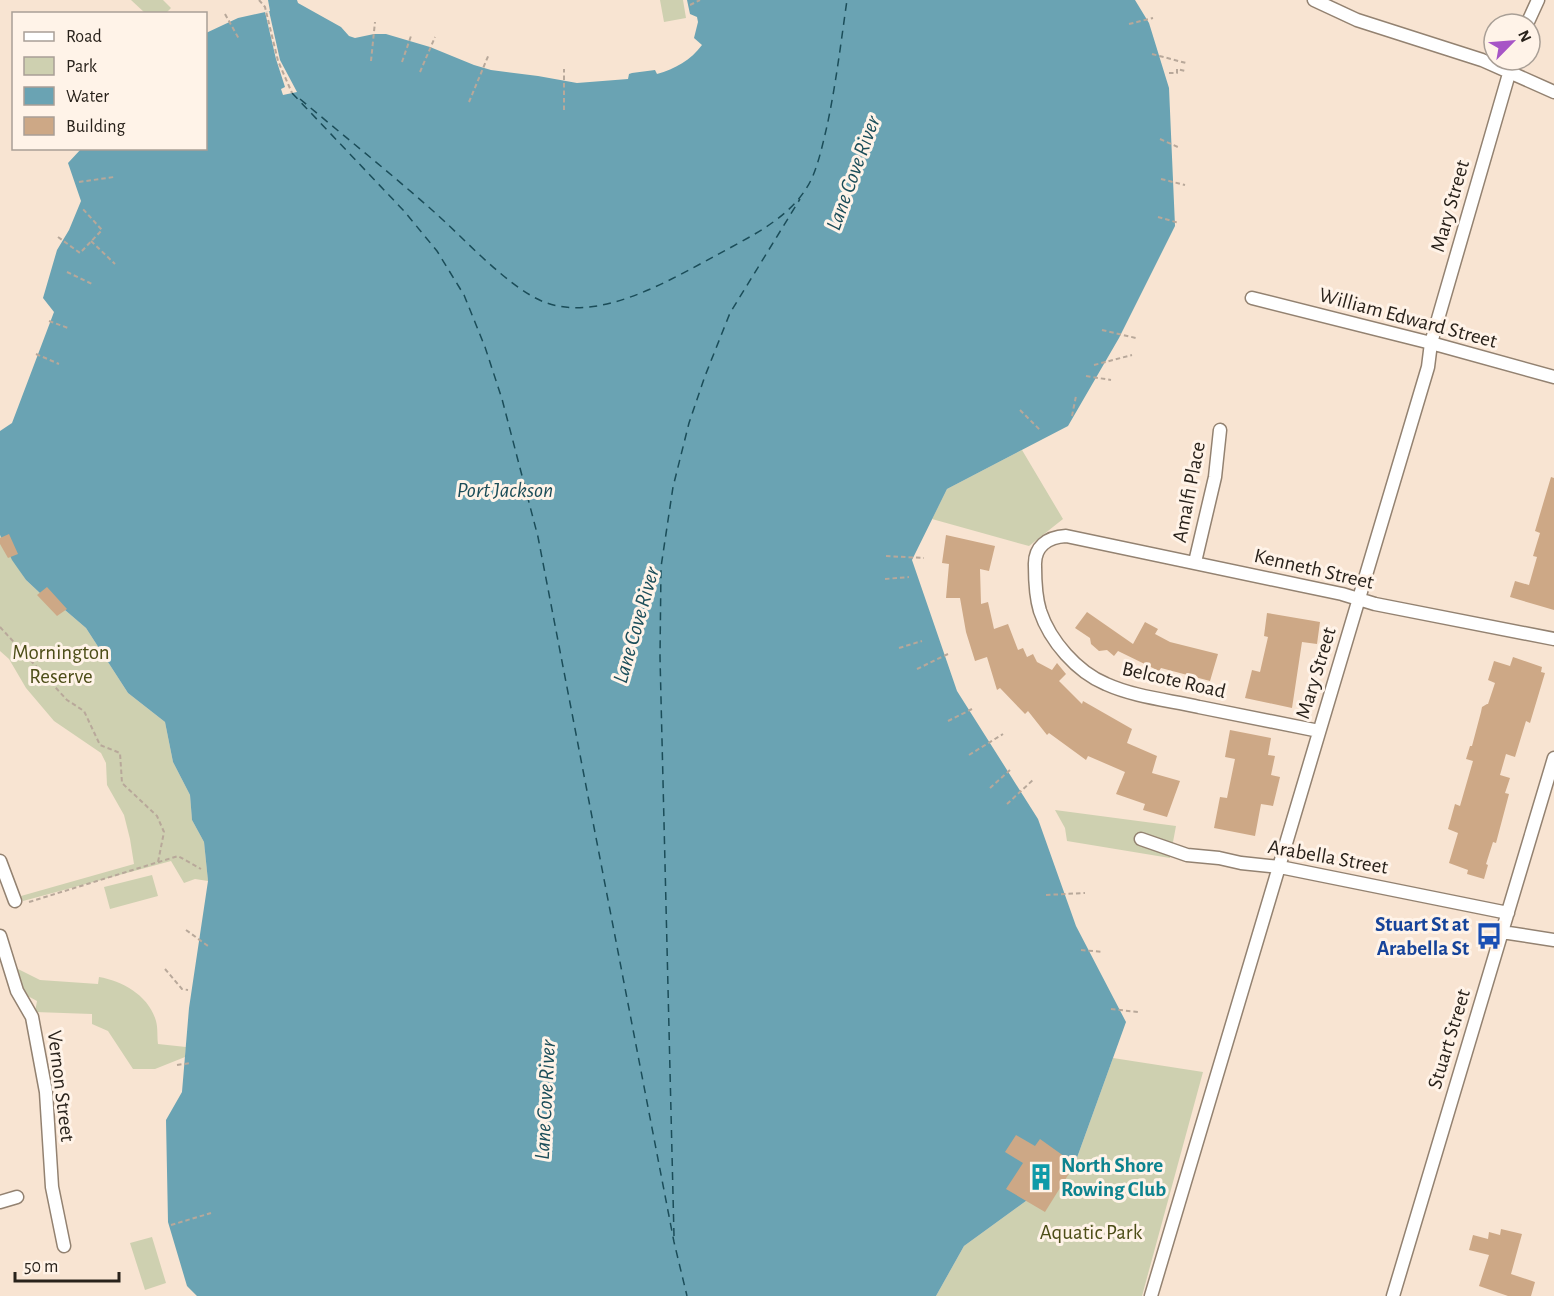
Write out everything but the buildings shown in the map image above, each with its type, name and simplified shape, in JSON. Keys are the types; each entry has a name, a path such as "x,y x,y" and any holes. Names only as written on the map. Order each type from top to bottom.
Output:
{"street":[{"path":"1315,0 1357,20 1482,60 1554,92"},
{"name":"Mary Street","path":"1151,1296 1428,367 1431,343 1509,73"},
{"name":"William Edward Street","path":"1252,297 1554,377"},
{"name":"Amalfi Place","path":"1196,562 1215,477 1220,430"},
{"name":"Kenneth Street","path":"1066,536 1342,594 1375,604 1554,639"},
{"name":"Belcote Road","path":"1066,536 1054,537 1046,541 1036,552 1035,579 1040,612 1058,645 1080,668 1104,684 1137,694 1319,731"},
{"name":"Stuart Street","path":"1392,1296 1502,932 1549,791 1554,758"},
{"name":"Arabella Street","path":"1141,839 1187,855 1280,867 1508,913"},
{"path":"0,861 19,903"},
{"path":"1502,932 1554,940"},
{"name":"Vernon Street","path":"0,936 17,991 32,1017 46,1092 52,1187 64,1246"},
{"path":"0,1202 17,1197"}],"path":[{"path":"259,0 265,7 278,61 292,93"},
{"path":"690,5 700,0"},
{"path":"225,14 239,39"},
{"path":"1130,24 1153,18"},
{"path":"371,61 375,22"},
{"path":"402,62 411,36"},
{"path":"420,72 435,37"},
{"path":"469,102 489,54"},
{"path":"1152,54 1186,63"},
{"path":"564,69 564,110"},
{"path":"1169,74 1177,73 1177,69 1185,71"},
{"path":"1160,139 1180,148"},
{"path":"79,182 114,177"},
{"path":"1161,179 1185,185"},
{"path":"58,237 80,253 102,230 82,208"},
{"path":"1158,217 1179,223"},
{"path":"91,241 115,264"},
{"path":"66,272 94,285"},
{"path":"49,321 68,328"},
{"path":"1102,330 1136,338"},
{"path":"36,354 59,364"},
{"path":"1094,365 1132,355"},
{"path":"1086,376 1111,380"},
{"path":"1072,416 1076,396"},
{"path":"1020,410 1041,431"},
{"path":"886,556 924,558"},
{"path":"885,579 909,577"},
{"path":"0,627 67,700 84,711 100,746 120,753 122,783 157,816 164,832 158,862"},
{"path":"899,648 922,641"},
{"path":"917,669 948,654"},
{"path":"948,721 972,709"},
{"path":"969,755 1003,734"},
{"path":"990,788 1010,770"},
{"path":"1007,804 1034,779"},
{"path":"19,903 178,856 201,868"},
{"path":"1046,895 1085,893"},
{"path":"186,930 208,946"},
{"path":"1080,950 1103,952"},
{"path":"165,969 183,989 188,990"},
{"path":"1111,1010 1138,1012"},
{"path":"177,1065 191,1063"},
{"path":"171,1225 211,1214"}],"green space":[{"path":"131,0 163,0 171,8 167,12 144,12"},
{"path":"660,0 683,0 686,18 664,22"},
{"path":"1022,450 1063,519 1029,546 932,519 947,489"},
{"name":"Mornington Reserve","path":"0,535 6,549 26,580 86,628 128,693 165,722 173,762 190,795 192,820 204,842 208,881 195,879 184,883 171,861 23,901 21,896 134,864 124,815 107,785 106,763 101,753 54,721 26,688 9,659 0,651"},
{"path":"1055,810 1176,826 1170,858 1067,841 1065,828"},
{"path":"152,875 158,896 110,909 104,887"},
{"path":"16,968 40,980 98,984 99,977 126,986 141,997 153,1012 157,1024 158,1044 186,1047 185,1057 155,1069 133,1069 108,1031 92,1024 92,1014 35,1012 37,1001 24,994"},
{"name":"Aquatic Park","path":"1113,1058 1203,1072 1142,1296 936,1296 964,1246 1074,1166"},
{"path":"152,1237 166,1283 145,1290 130,1243"}],"water":[{"name":"Port Jackson","path":"268,0 297,0 298,3 341,27 349,36 355,38 386,34 430,47 491,70 577,83 628,79 629,74 632,73 655,70 657,74 676,67 688,59 702,45 694,38 698,22 697,17 690,14 687,0 1135,0 1149,23 1169,88 1175,226 1119,338 1068,426 947,489 912,560 957,691 1038,819 1076,926 1126,1022 1074,1166 964,1246 936,1296 197,1296 187,1286 168,1222 166,1120 182,1092 189,1008 208,881 204,842 192,820 190,795 173,762 165,722 128,693 86,628 41,594 26,580 12,560 0,535 0,431 12,423 54,312 43,298 57,250 69,230 81,201 68,163 80,150 207,150 207,33 238,18 270,11"}],"pier":[{"path":"269,11 280,60 297,92 283,95 281,89 285,87 265,12"}],"ferry route":[{"path":"300,99 416,196 500,273 530,295 544,302 565,307 587,307 610,303 655,287 743,241 783,215 804,192 817,166 827,126 847,0"},
{"path":"292,93 404,211 437,251 464,295 485,347 502,399 538,537 674,1242 687,1296"},
{"path":"674,1236 660,657 661,567 673,487 689,423 705,376 730,313 800,199"}],"place":[{"name":"Stuart St at Arabella St","path":"1489,936"},
{"name":"North Shore Rowing Club","path":"1041,1177"}],"water label":[{"name":"Lane Cove River","path":"853,173"},
{"name":"Lane Cove River","path":"636,625"},
{"name":"Lane Cove River","path":"545,1100"}]}
